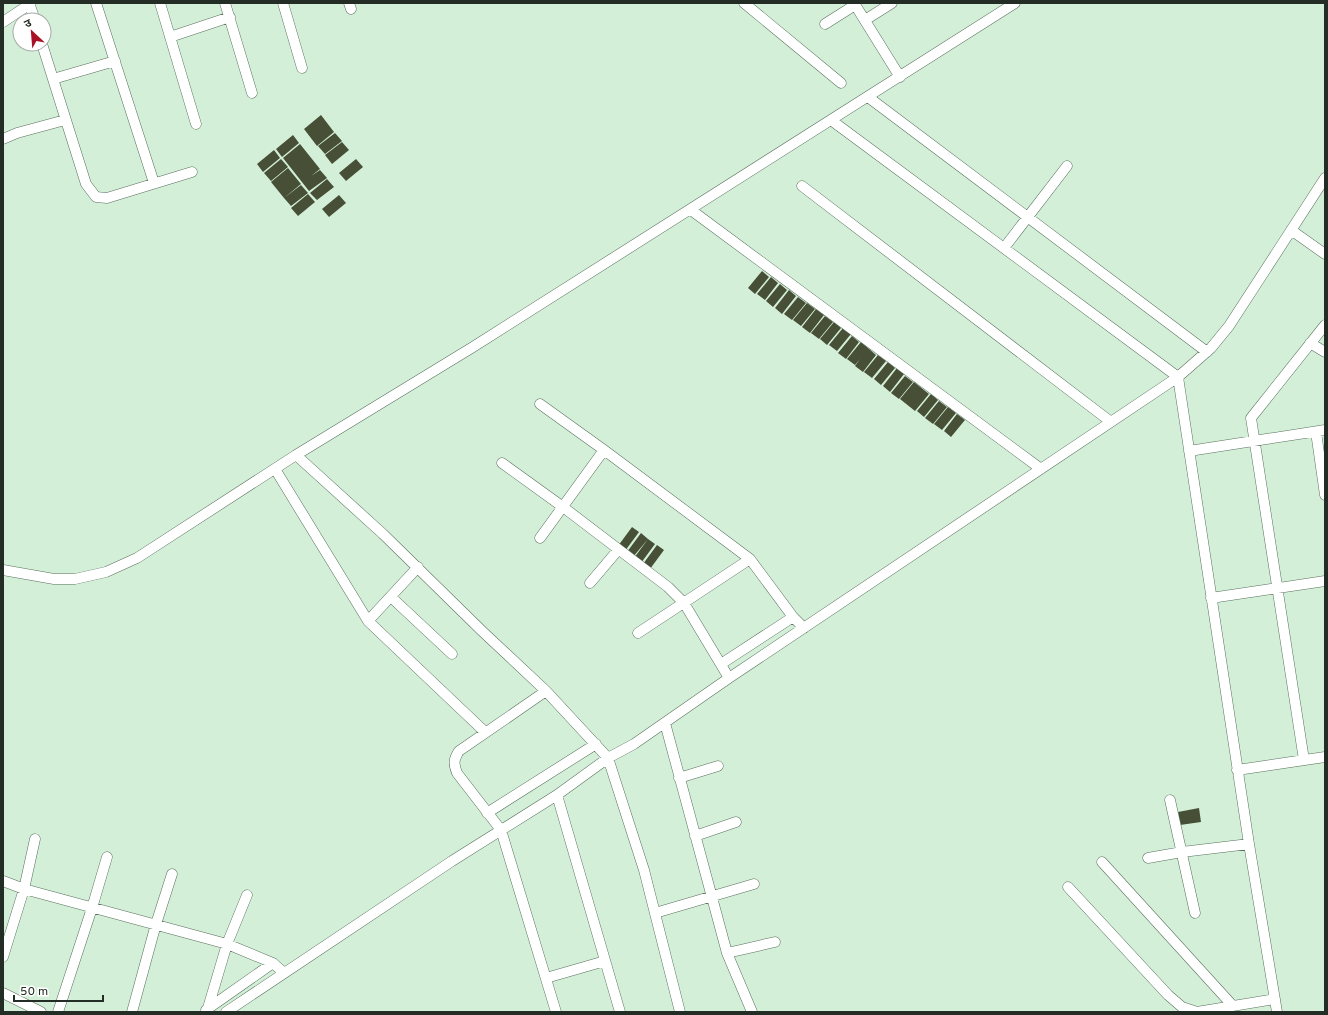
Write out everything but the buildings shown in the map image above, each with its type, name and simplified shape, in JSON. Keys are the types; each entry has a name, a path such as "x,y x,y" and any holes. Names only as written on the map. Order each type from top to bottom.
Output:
{"street":[{"path":"96,3 154,183"},
{"path":"160,3 196,124"},
{"path":"225,3 252,93"},
{"path":"283,3 302,68"},
{"path":"744,3 756,7 841,84"},
{"path":"864,20 892,3"},
{"path":"3,570 54,579 74,579 106,572 137,558 296,455 473,347 691,210 1015,3"},
{"path":"3,22 30,4"},
{"path":"825,24 854,4 900,77"},
{"path":"170,37 230,17"},
{"path":"45,52 86,184 96,197 107,198 192,172"},
{"path":"53,79 115,62"},
{"path":"868,97 1207,352"},
{"path":"3,139 17,133 65,120"},
{"path":"831,120 1178,377 1237,770 1277,1012"},
{"path":"1004,248 1067,166"},
{"path":"226,1012 284,972 557,795 608,758 634,744 729,678 1178,377 1207,352 1229,326 1325,178"},
{"path":"802,186 1111,422"},
{"path":"691,210 1040,469"},
{"path":"1291,230 1325,254"},
{"path":"1304,760 1251,418 1325,324"},
{"path":"1310,343 1325,352"},
{"path":"540,404 750,559 792,617 804,628"},
{"path":"1189,451 1320,431 1325,495"},
{"path":"540,538 604,450"},
{"path":"296,455 418,567 482,631 546,691 608,758 655,913 680,1012"},
{"path":"502,463 563,507 668,587 684,603 729,678"},
{"path":"275,469 368,621 485,732"},
{"path":"590,583 618,550"},
{"path":"638,633 750,559"},
{"path":"368,621 418,567"},
{"path":"1212,598 1325,581"},
{"path":"391,597 452,654"},
{"path":"721,664 792,617"},
{"path":"546,691 485,732 460,751 455,758 454,765 487,813 501,830 556,1012"},
{"path":"665,723 727,953 752,1012"},
{"path":"487,813 596,744"},
{"path":"1237,770 1325,757"},
{"path":"680,778 718,766"},
{"path":"557,795 620,1012"},
{"path":"1170,800 1195,913"},
{"path":"695,836 736,822"},
{"path":"3,957 24,889 35,839"},
{"path":"1148,858 1182,852 1249,844"},
{"path":"58,1012 107,857"},
{"path":"1102,862 1233,1006"},
{"path":"132,1012 156,924 172,874"},
{"path":"3,881 24,889 227,944 273,963 284,972"},
{"path":"655,913 754,884"},
{"path":"1068,887 1168,995 1182,1006 1197,1012 1275,999"},
{"path":"205,1010 227,944 247,895"},
{"path":"727,953 775,942"},
{"path":"546,978 605,961"},
{"path":"205,1010 273,963"},
{"path":"3,993 41,1012"}]}
